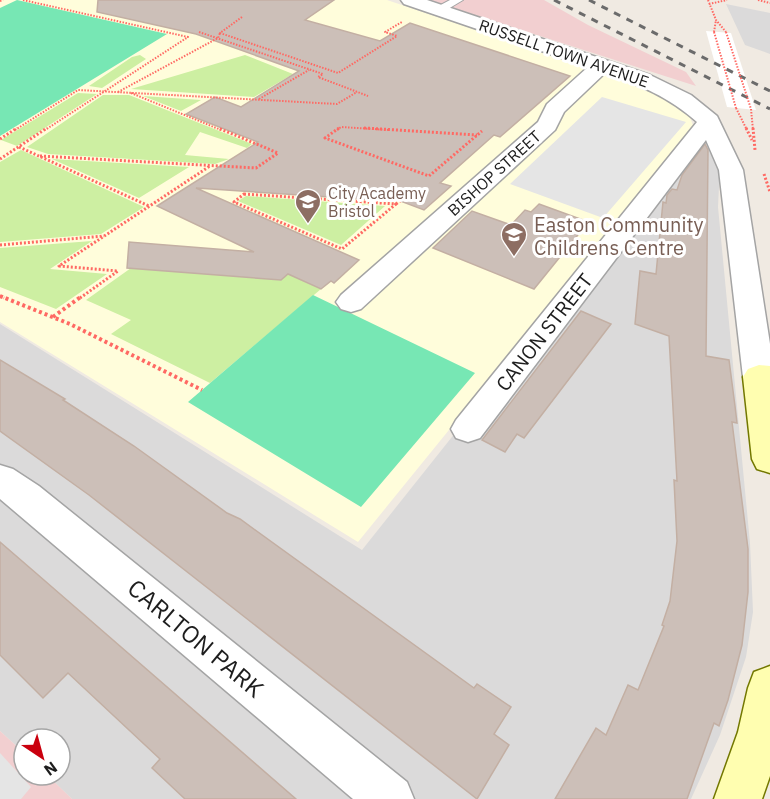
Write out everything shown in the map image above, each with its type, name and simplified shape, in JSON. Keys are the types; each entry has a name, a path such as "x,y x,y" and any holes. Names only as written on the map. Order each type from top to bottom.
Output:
{"main road":[{"path":"765,378 770,459"},
{"path":"738,799 761,732 770,688"}],"street":[{"name":"RUSSELL TOWN AVENUE","path":"410,0 603,64 671,91 709,121"},
{"name":"BISHOP STREET","path":"351,302 548,125 555,109 603,64"},
{"name":"CANON STREET","path":"468,429 604,235 709,121"},
{"path":"709,121 731,170 765,378"},
{"name":"CARLTON PARK","path":"0,480 26,497 390,799"}],"lane":[{"path":"439,10 458,0"}],"path":[{"path":"0,159 188,37 23,0"},
{"path":"727,0 708,2 716,20 726,32 751,109 754,146"},
{"path":"758,0 770,3"},
{"path":"118,92 218,38 220,33 242,17"},
{"path":"716,20 714,32 736,108 758,158"},
{"path":"326,80 397,36 385,32 393,27"},
{"path":"199,32 309,70 322,75 318,77 368,96"},
{"path":"220,33 338,73"},
{"path":"259,100 309,70"},
{"path":"0,139 78,90 338,104 357,92"},
{"path":"40,156 256,168 278,153 131,93"},
{"path":"477,135 341,127 325,138 429,176 482,131"},
{"path":"19,147 150,206"},
{"path":"53,317 118,271 59,266 210,166"},
{"path":"762,169 770,192"},
{"path":"396,204 244,194 234,202 342,249 400,201"},
{"path":"0,245 105,236"},
{"path":"0,296 53,317 202,390"}],"shaded area":[{"name":"City Academy Bristol","path":"0,0 387,0 607,74 663,96 688,112 694,128 358,542 0,322"},
{"path":"428,0 544,0 588,25 686,72 696,86"},
{"path":"726,4 770,13 770,54 745,45"},
{"path":"602,97 686,122 603,218 510,184"},
{"path":"693,134 712,142 720,166 718,207 750,543 753,612 746,657 720,735 691,799 72,799 60,787 72,787 72,727 12,727 12,742 0,731 0,324 362,550"},
{"path":"0,731 12,742 12,787 60,787 72,799 0,799"},
{"path":"0,753 12,766 12,787 31,787 21,799 0,799"}],"green space":[{"path":"17,0 167,34 0,136 0,8"},
{"path":"140,55 146,59 102,88 89,86 132,57"},
{"path":"245,55 293,74 254,97 131,89"},
{"path":"78,93 97,94 17,146 1,140"},
{"path":"103,95 129,95 252,144 247,148 200,132 185,155 229,159 215,164 48,154 27,147"},
{"path":"143,96 201,100 181,111"},
{"path":"21,150 144,207 101,234 0,242 0,162"},
{"path":"52,159 189,167 139,198"},
{"path":"246,196 385,206 341,245 238,201"},
{"path":"92,241 50,269 107,274 56,309 0,287 0,248"},
{"path":"131,268 280,280 288,274 321,289 210,383 111,334 131,320 86,300"},
{"path":"313,295 475,373 361,507 188,402"}],"pier":[{"path":"706,31 731,33 756,110 727,107"}],"building":[{"path":"98,0 334,0 305,20 380,41 410,23 570,76 500,137 494,135 440,183 451,186 424,210 382,194 375,200 196,188 359,260 334,283 331,281 321,289 288,274 281,280 127,268 129,242 254,252 157,206 258,142 186,114 215,97 241,107 299,71 196,34 97,12"},
{"path":"705,144 708,150 706,356 729,360 735,406 737,423 732,422 748,549 748,592 742,645 719,726 714,723 687,799 555,799 596,728 606,735 628,685 638,690 664,626 662,625 670,601 677,541 674,480 677,481 669,336 635,324 640,271 656,274 663,202 666,203 667,195 672,189 677,190 682,175"},
{"name":"Easton Community Childrens Centre","path":"539,204 586,221 578,230 581,231 534,289 433,248 472,211 511,225 525,210 531,212"},
{"path":"581,311 611,324 524,438 517,434 505,452 482,440"},
{"path":"0,360 65,399 63,400 134,446 227,513 240,519 474,688 477,684 511,707 494,734 509,745 477,799 89,495 0,431"},
{"path":"0,542 296,799 185,799 152,768 160,759 68,673 43,698 0,655"}],"railway":[{"path":"554,0 770,109"},
{"path":"589,0 770,91"}],"place":[{"name":"City Academy Bristol","path":"308,225"},
{"name":"Easton Community Childrens Centre","path":"514,258"}]}
